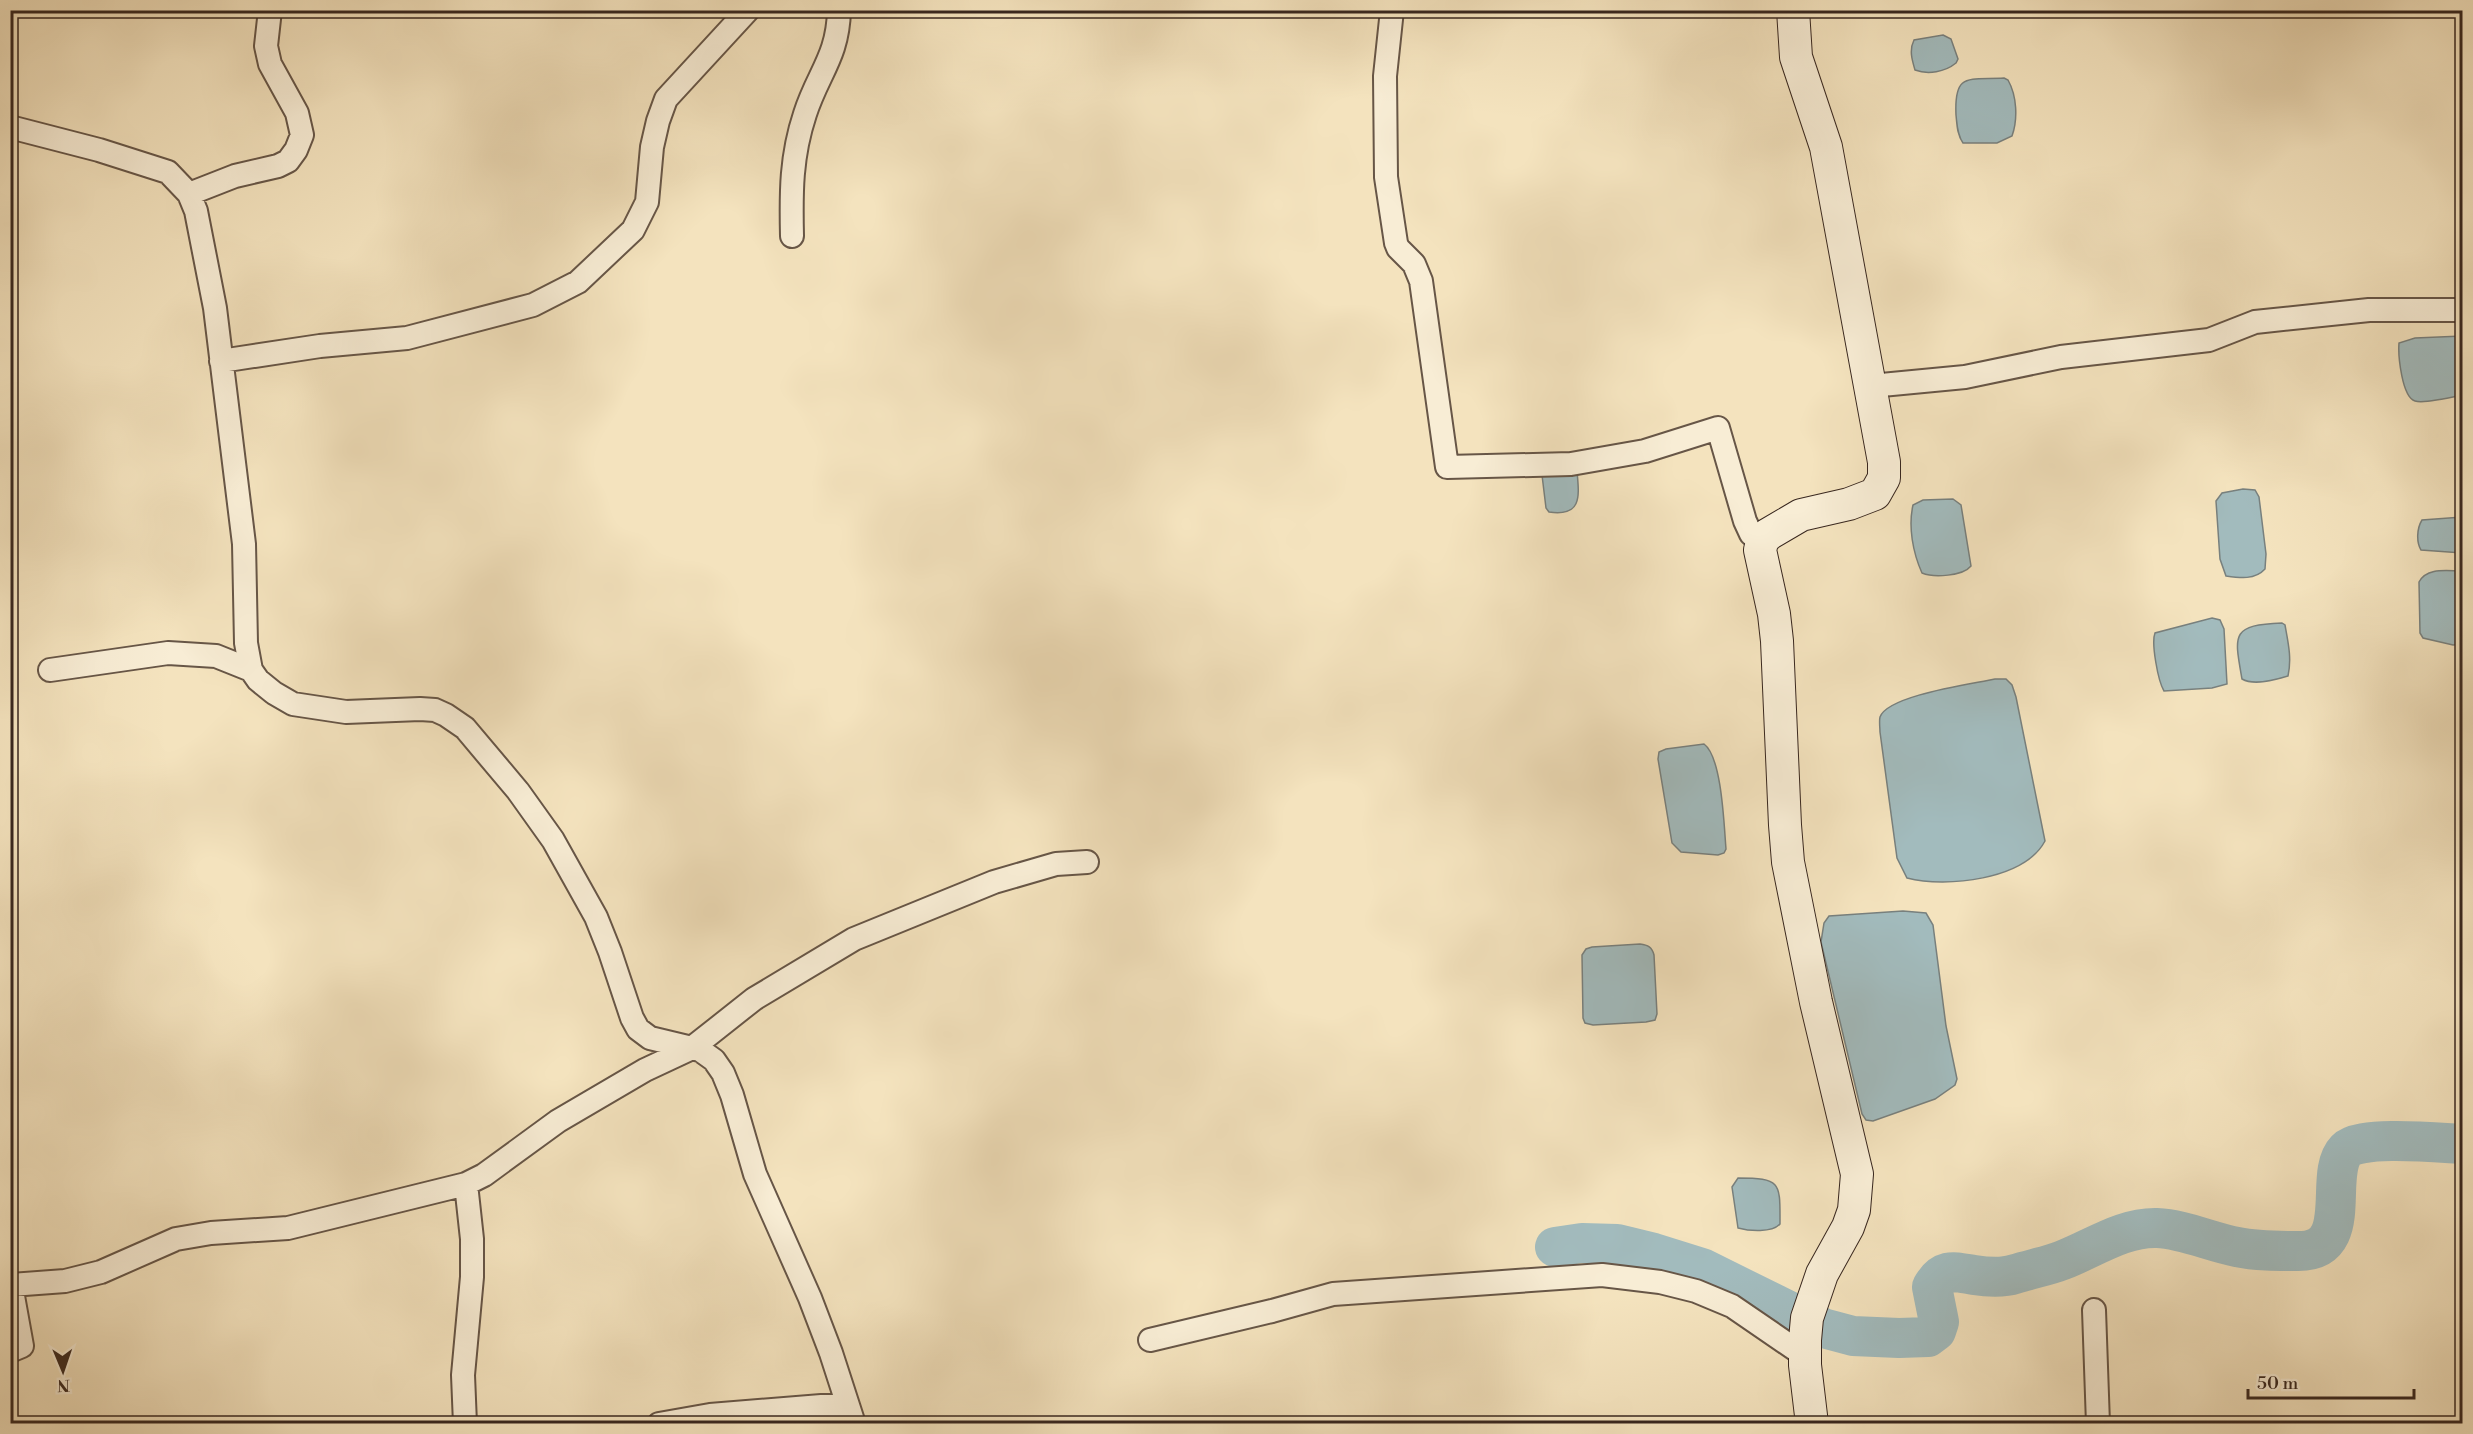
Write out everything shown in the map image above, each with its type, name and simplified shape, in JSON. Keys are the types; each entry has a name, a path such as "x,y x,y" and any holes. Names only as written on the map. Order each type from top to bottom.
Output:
{"street":[{"path":"189,194 235,176 278,166 288,161 296,150 302,135 297,113 270,64 266,46 266,29 270,10"},
{"path":"221,361 350,342 408,338 533,305 578,282 633,230 647,202 652,147 666,99 748,10"},
{"path":"792,236 790,185 793,157 811,98 829,63 836,43 839,10"},
{"path":"1392,10 1387,40 1385,76 1386,177 1396,243 1414,264 1421,280 1447,467 1571,464 1645,451 1718,428 1745,521 1751,534 1762,542"},
{"path":"1793,10 1796,57 1826,147 1884,462 1884,478 1875,494 1849,504 1801,515 1767,535 1762,542 1762,561 1774,614 1777,641 1788,862 1816,1002 1857,1174 1854,1210 1848,1227 1822,1274 1812,1299 1805,1348 1812,1424"},
{"path":"10,127 99,150 168,172 189,194 196,211 206,256 221,361 244,544 246,643 252,670 258,680 293,704 346,712 435,710 465,728 518,791 558,850 596,917 638,1029 650,1038 700,1050 714,1060 723,1073 732,1095 755,1174 810,1298 831,1353 850,1414 710,1415 659,1424"},
{"path":"1871,386 1965,377 2061,357 2209,340 2255,322 2369,310 2458,310 2463,312"},
{"path":"50,670 168,653 216,656 252,670"},
{"path":"10,1351 22,1347 11,1285 65,1281 101,1272 176,1239 211,1233 288,1228 466,1184 484,1175 558,1120 645,1070 692,1048 754,999 854,939 947,899 994,882 1056,864 1087,862"},
{"path":"465,1424 462,1375 472,1276 472,1239 466,1184"},
{"path":"1150,1340 1333,1294 1602,1275 1660,1282 1696,1291 1732,1306 1805,1348"},
{"path":"2094,1310 2098,1424"}],"water":[{"path":"1943,35 1951,39 1958,59 1956,63 1936,72 1915,70 1911,51 1914,40"},
{"path":"2004,78 2011,86 2015,100 2015,122 2012,136 1997,143 1963,143 1958,133 1956,115 1956,101 1961,85 1972,79"},
{"path":"2462,336 2462,395 2425,402 2411,398 2402,375 2399,343 2415,338"},
{"path":"1577,471 1578,496 1573,508 1560,513 1549,512 1546,508 1542,475"},
{"path":"2243,489 2255,490 2259,497 2266,554 2265,569 2261,573 2242,578 2226,576 2220,559 2216,501 2222,493"},
{"path":"1953,499 1961,505 1971,566 1962,572 1948,575 1922,573 1912,540 1913,505 1923,500"},
{"path":"2462,517 2462,553 2421,550 2418,535 2422,520"},
{"path":"2462,571 2462,644 2453,645 2423,638 2420,633 2419,582 2432,572"},
{"path":"2212,618 2220,620 2224,629 2227,684 2212,688 2164,691 2156,662 2155,633"},
{"path":"2282,623 2285,625 2289,650 2288,676 2258,682 2242,679 2238,652 2240,635 2253,626"},
{"path":"2006,679 2012,685 2016,697 2045,841 2035,854 2020,865 1983,878 1942,882 1907,878 1897,858 1880,717 1886,709 1898,702 1951,687"},
{"path":"1704,744 1715,763 1721,793 1726,849 1724,853 1718,855 1681,852 1672,843 1658,759 1659,752 1666,749"},
{"path":"1903,911 1926,913 1933,925 1946,1026 1957,1079 1955,1085 1935,1099 1873,1121 1866,1120 1862,1114 1821,942 1824,923 1829,916"},
{"path":"1640,944 1649,947 1654,955 1657,1014 1655,1020 1593,1025 1585,1023 1582,955 1586,949"},
{"path":"1738,1178 1763,1179 1776,1186 1780,1200 1780,1224 1766,1230 1738,1228 1732,1187"}],"waterway":[{"path":"1555,1247 1582,1243 1617,1244 1702,1268 1823,1328 1853,1336 1928,1337 1936,1331 1939,1322 1932,1287 1941,1276 1950,1272 1990,1277 2010,1275 2057,1262 2132,1231 2157,1228 2251,1249 2296,1251 2315,1248 2327,1240 2333,1227 2337,1177 2340,1162 2346,1150 2354,1145 2383,1141 2462,1144"}]}
